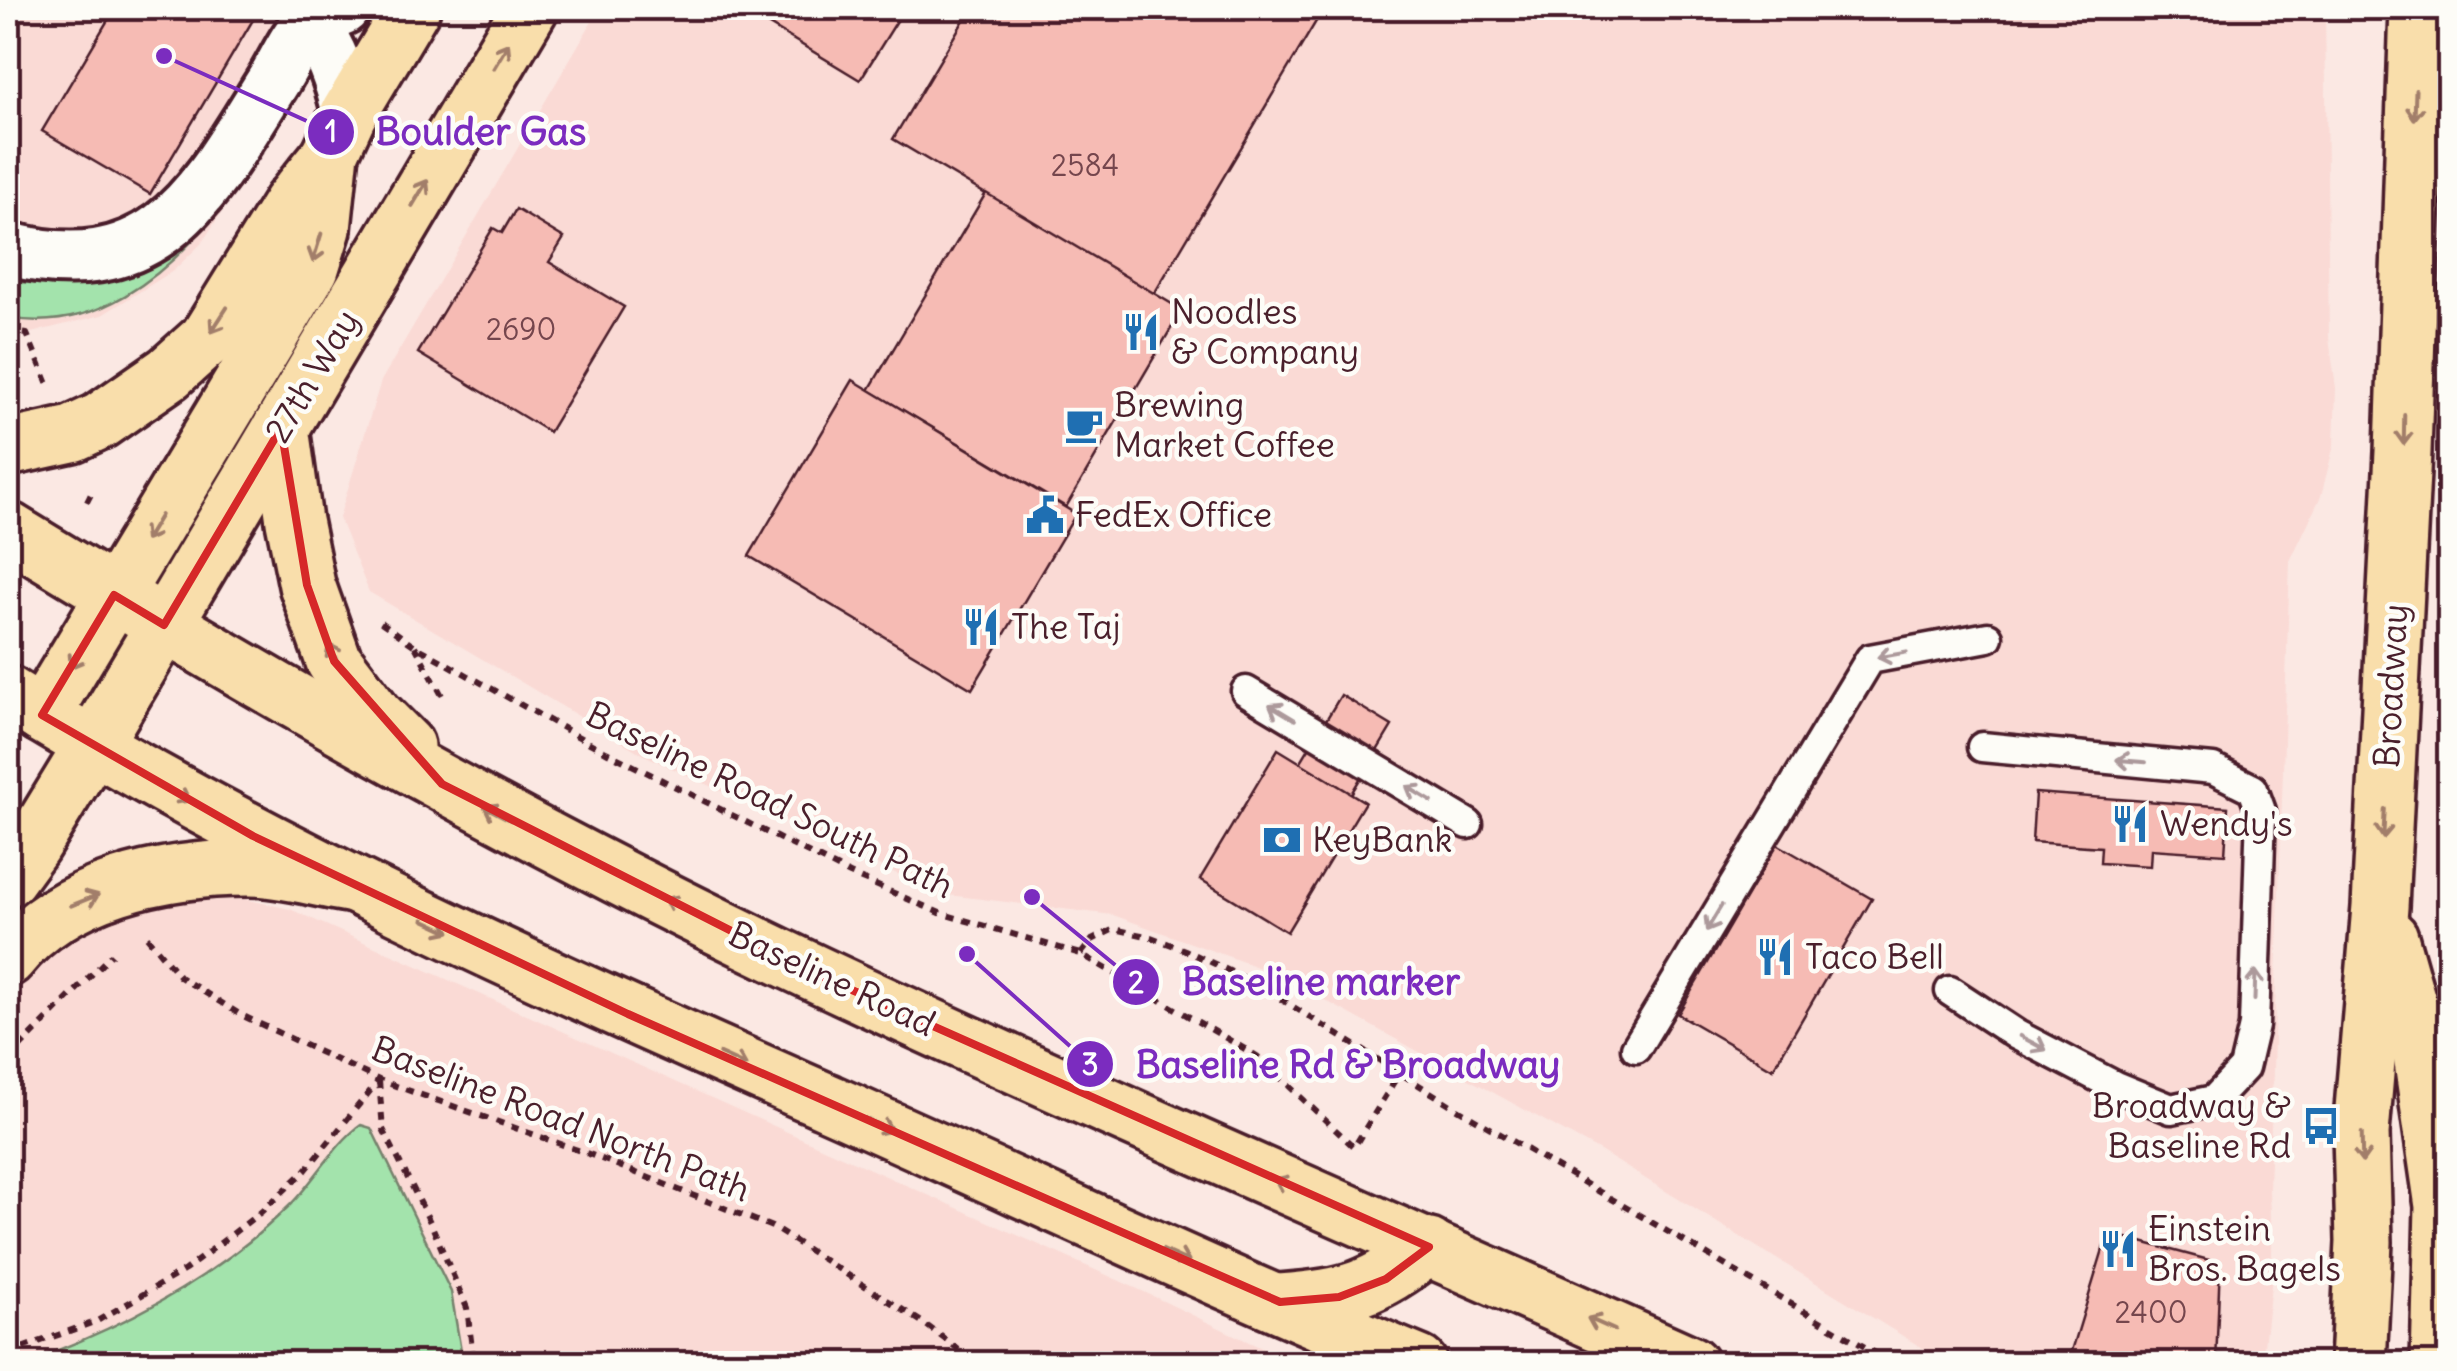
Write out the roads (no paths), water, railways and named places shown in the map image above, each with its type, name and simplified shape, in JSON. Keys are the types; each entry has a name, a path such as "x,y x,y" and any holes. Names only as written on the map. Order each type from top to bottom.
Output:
{"main road":[{"name":"27th Way","path":"25,705 114,595 311,268 323,229 340,133 412,8"},
{"name":"27th Way","path":"8,878 93,745 530,8"},
{"name":"Broadway","path":"2358,1364 2364,1242 2361,1134 2380,907 2403,452 2418,8"},
{"path":"8,448 72,434 100,422 169,373 207,339 340,133"},
{"path":"281,428 307,586 334,662 375,715 442,784"},
{"name":"Baseline Road","path":"8,530 164,626 442,784 816,974 1690,1364"},
{"path":"25,705 238,828 349,884 628,1014 1419,1364"},
{"path":"8,958 45,922 75,903 168,875 252,868 349,884"},
{"path":"2380,907 2420,1040 2443,1206 2438,1364"},
{"path":"1280,1302 1339,1297 1386,1279 1429,1246"}],"street":[{"path":"327,15 324,40 339,74 340,133"},
{"path":"8,249 74,258 113,254 154,236 184,212 327,15"}],"lane":[{"path":"1636,1048 1870,658 1988,637"},
{"path":"1246,691 1468,824"},
{"path":"1950,991 2017,1035 2116,1086 2172,1109 2214,1100 2244,1068 2254,1026 2261,810 2253,790 2213,768 1982,747"}],"place":[{"name":"Boulder Gas","path":"164,56"},
{"name":"Noodles & Company","path":"1141,332"},
{"name":"Brewing Market Coffee","path":"1084,425"},
{"name":"FedEx Office","path":"1045,515"},
{"name":"The Taj","path":"981,627"},
{"name":"Wendy's","path":"2130,824"},
{"name":"KeyBank","path":"1282,840"},
{"name":"Baseline marker","path":"1032,897"},
{"name":"Baseline Rd & Broadway","path":"967,954"},
{"name":"Taco Bell","path":"1775,957"},
{"name":"Broadway & Baseline Rd","path":"2321,1126"},
{"name":"Einstein Bros. Bagels","path":"2118,1249"}]}
